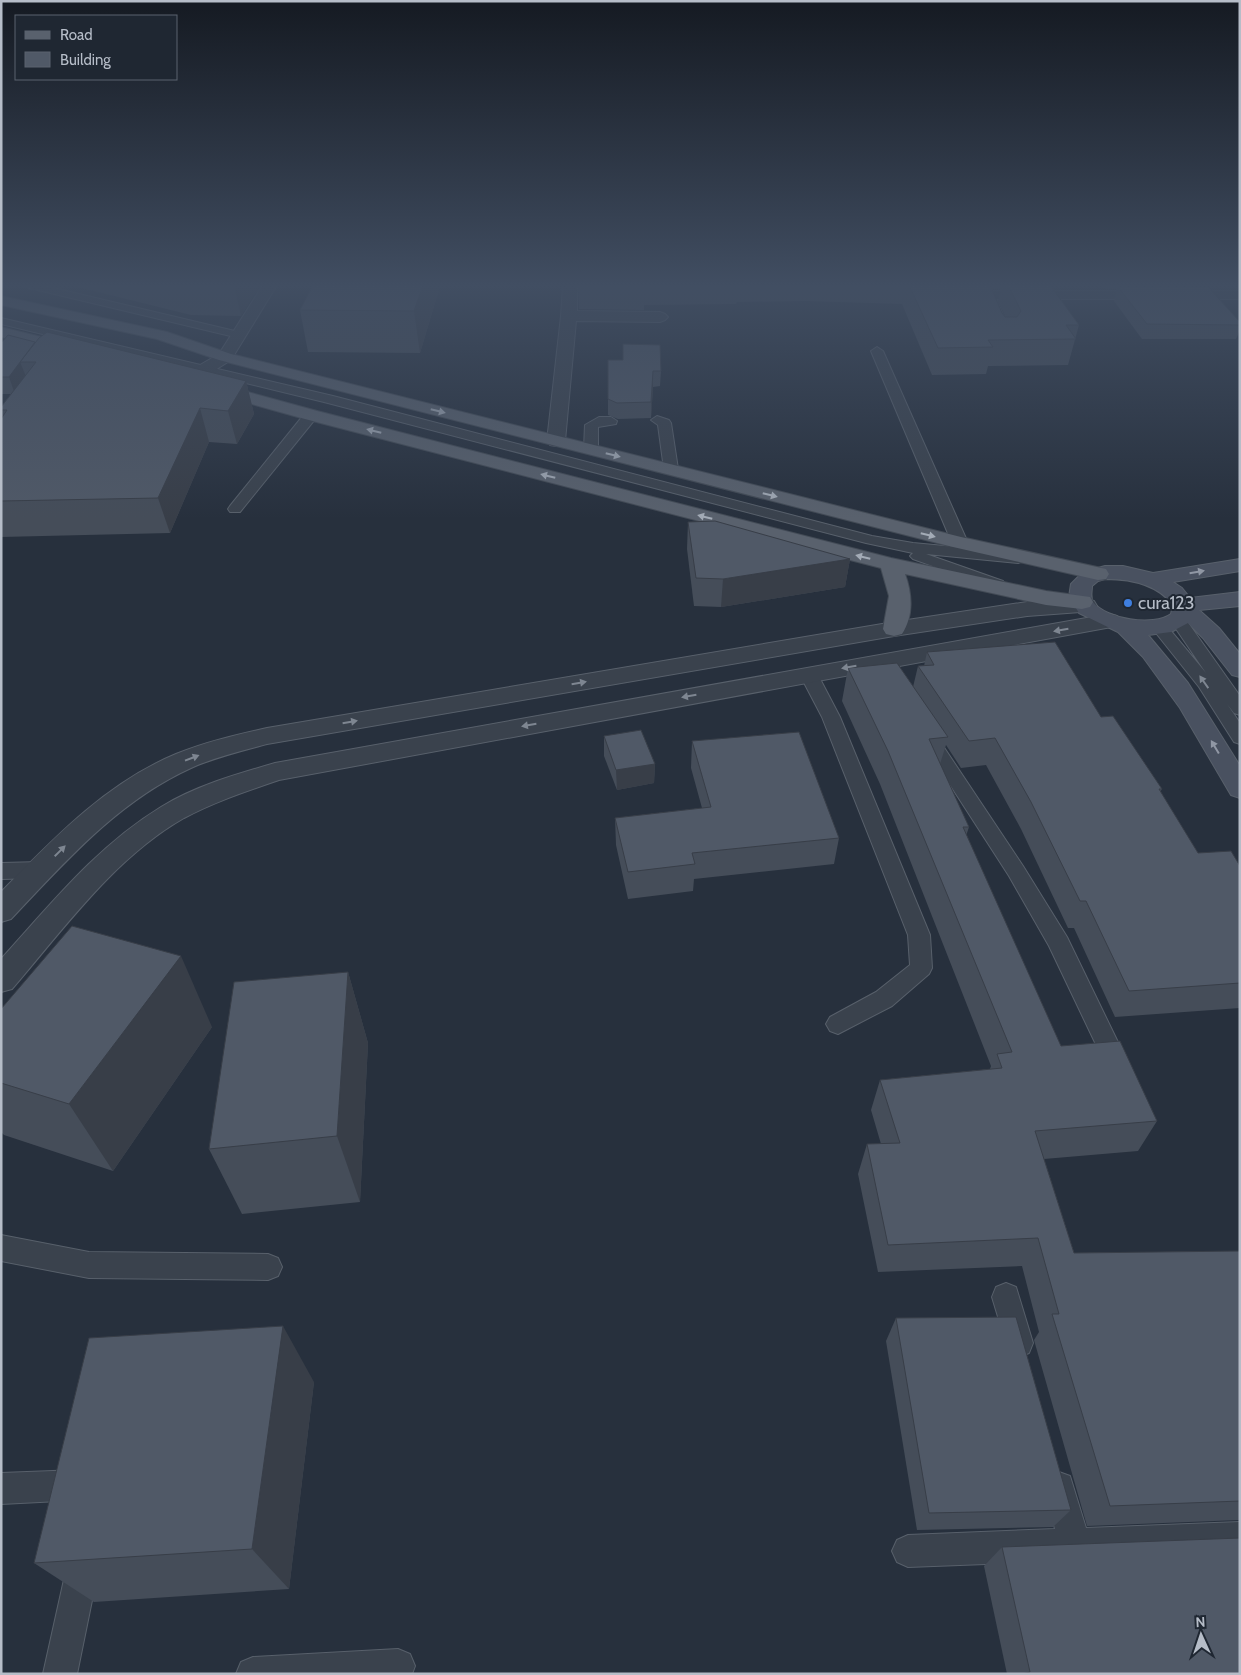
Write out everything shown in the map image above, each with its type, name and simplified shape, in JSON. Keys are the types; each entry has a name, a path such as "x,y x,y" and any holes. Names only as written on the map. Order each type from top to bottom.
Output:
{"main road":[{"path":"130,363 311,415 890,564 1026,594 1084,604"},
{"path":"249,363 960,543 1098,574"},
{"path":"890,564 899,584 902,604 894,629"},
{"path":"1155,580 1240,565"},
{"path":"1177,615 1173,590 1155,580 1129,572 1098,574 1087,579 1081,586 1080,595 1084,604 1095,614 1118,624 1144,629 1177,615 1240,599"},
{"path":"1177,615 1211,633 1240,670"},
{"path":"1118,624 1151,650 1174,678 1240,789"}],"street":[{"path":"188,380 215,363"},
{"path":"556,441 564,363"},
{"path":"1,910 80,830 132,788 173,765 216,749 277,734 894,629 1027,609 1084,604"},
{"path":"1,980 104,866 127,844 173,812 219,792 275,772 809,675 885,670 1118,624"},
{"path":"717,659 733,688"}],"lane":[{"path":"172,363 206,369 871,540 913,548 1028,559"},
{"path":"193,363 206,369"},
{"path":"882,363 960,543"},
{"path":"236,509 311,415"},
{"path":"657,420 664,423 671,469"},
{"path":"591,449 592,425 599,421 611,421"},
{"path":"871,540 1026,594"},
{"path":"1177,615 1240,709"},
{"path":"1177,615 1206,684 1240,738"},
{"path":"809,675 831,717 919,936 921,968 884,999 838,1024"},
{"path":"918,718 1016,871 1059,943 1126,1084"},
{"path":"1,871 41,870"},
{"path":"1,1248 89,1265 268,1267"},
{"path":"1006,1297 1028,1373"},
{"path":"1051,1459 1075,1544"},
{"path":"1,1489 94,1485 97,1500 60,1674"},
{"path":"908,1551 1240,1538"},
{"path":"253,1674 398,1666"}],"building":[{"path":"1,363 19,363 9,377 1,377"},
{"path":"35,363 174,363 246,381 228,411 200,408 158,498 1,501 1,419 7,410 1,410 1,407"},
{"path":"608,363 661,363 661,371 653,371 651,402 617,403 608,399"},
{"path":"715,521 850,559 723,579 696,578 688,522"},
{"path":"1055,642 1101,717 1113,716 1162,789 1159,789 1198,853 1231,851 1240,866 1240,983 1129,991 1086,901 1080,901 1031,802 995,738 969,741 918,666 934,665 927,652"},
{"path":"897,663 948,737 929,739 969,827 963,827 1061,1046 1120,1041 1157,1121 1035,1131 1074,1253 1240,1251 1240,1501 1110,1506 1052,1314 1059,1314 1038,1238 888,1245 867,1144 900,1143 880,1080 1002,1068 997,1054 1012,1052 888,751 848,668"},
{"path":"641,730 655,764 616,770 604,736"},
{"path":"799,732 839,838 692,853 695,864 628,872 615,818 711,807 692,741"},
{"path":"72,926 181,956 69,1104 1,1083 1,1009"},
{"path":"348,972 337,1136 209,1149 234,982"},
{"path":"1016,1317 1071,1510 929,1513 896,1318"},
{"path":"283,1326 252,1549 34,1563 89,1338"},
{"path":"1240,1538 1240,1674 1022,1674 1030,1672 1002,1547"}],"place":[{"name":"cura123","path":"1128,603"}]}
